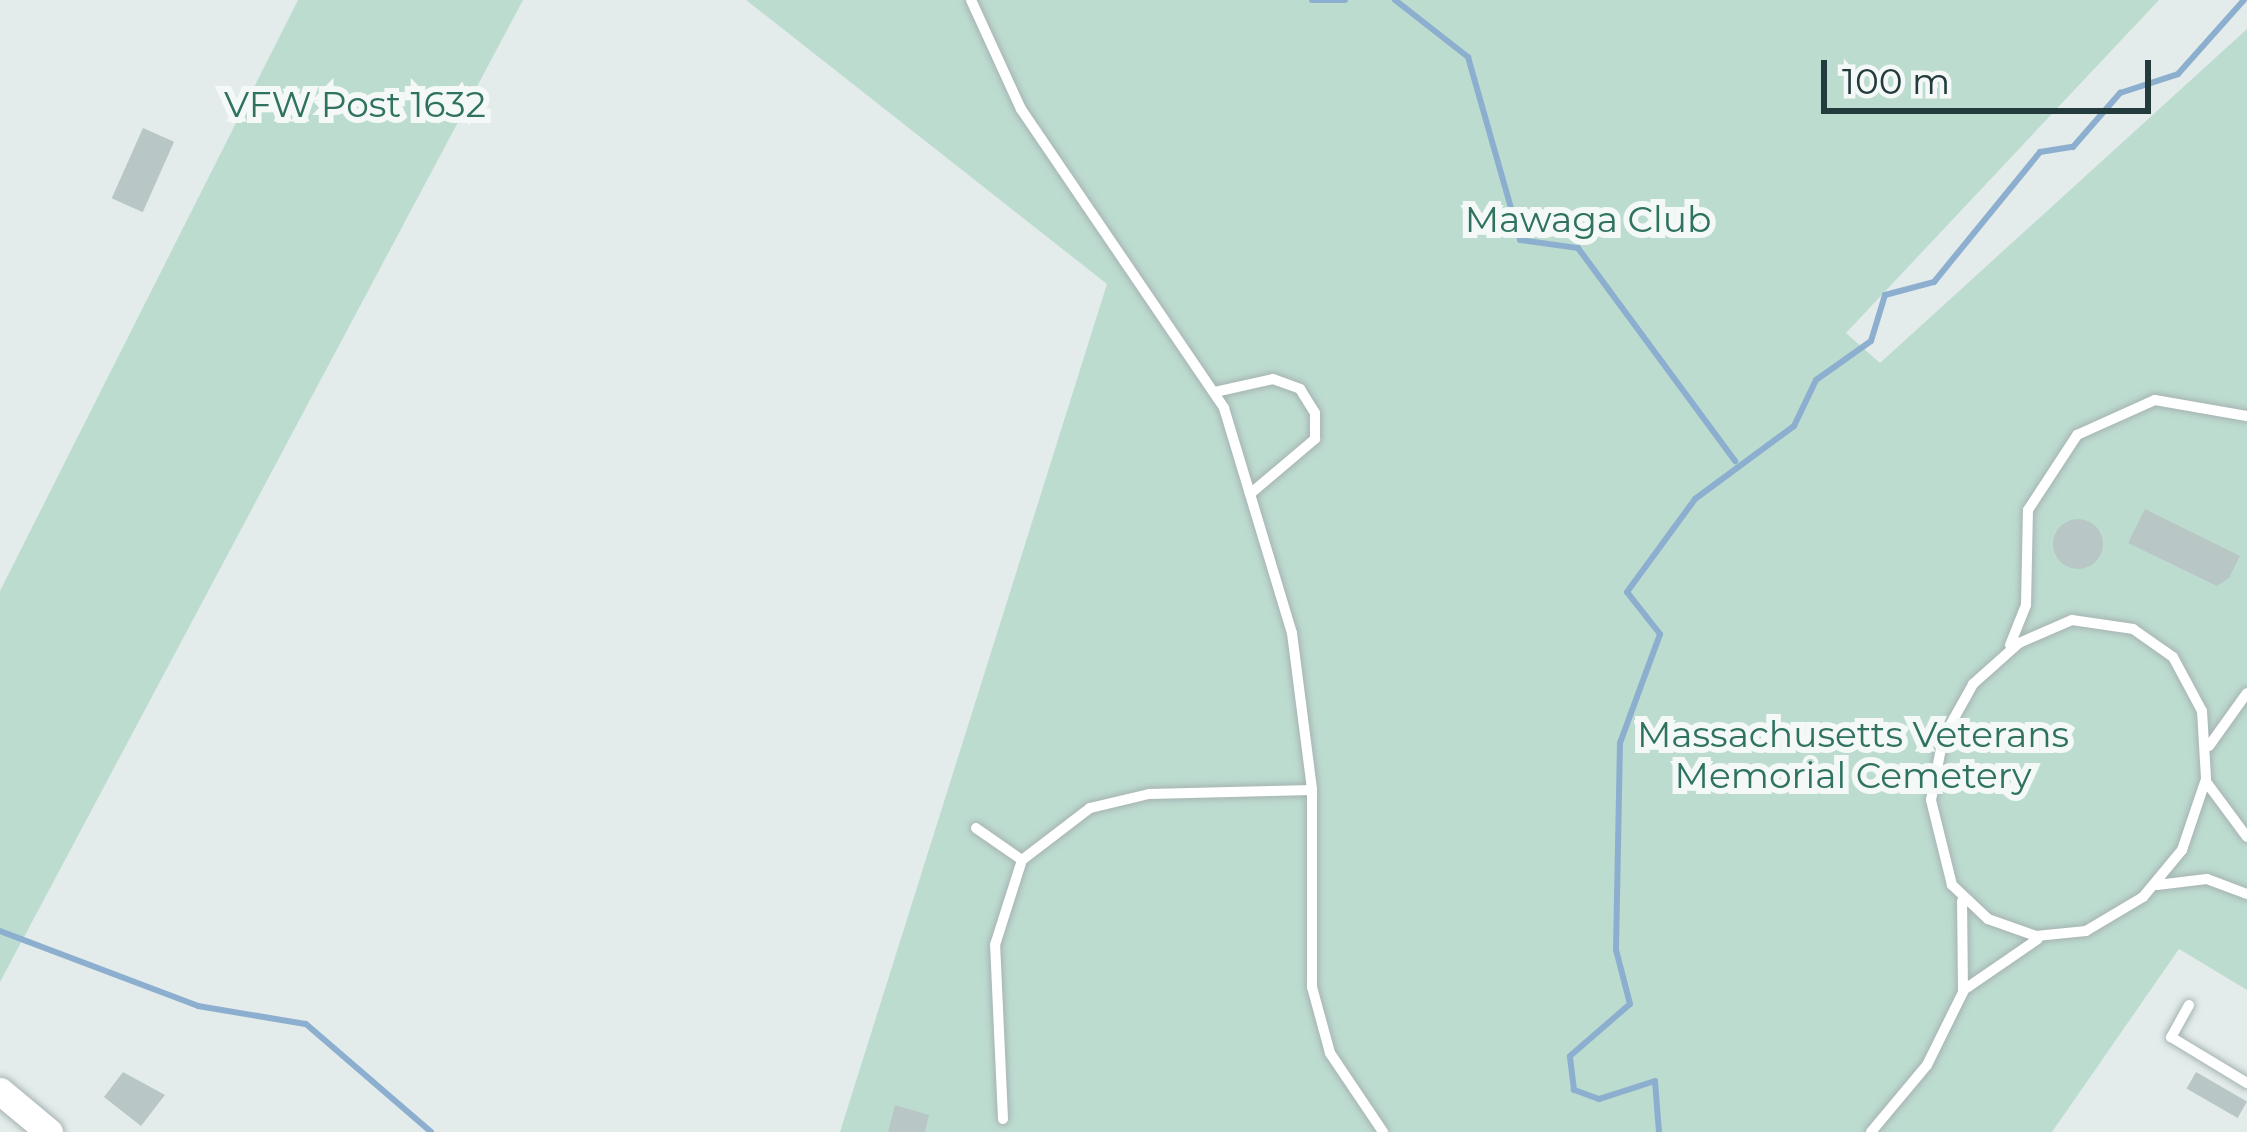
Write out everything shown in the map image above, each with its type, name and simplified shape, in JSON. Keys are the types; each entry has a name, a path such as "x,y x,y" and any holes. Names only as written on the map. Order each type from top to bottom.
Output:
{"street":[{"path":"0,1091 49,1132"}],"lane":[{"path":"971,0 1022,109 1215,392 1292,633 1312,790 1312,987 1330,1053 1384,1132"},
{"path":"1215,392 1273,379 1300,389 1315,413 1315,439 1250,494"},
{"path":"1871,1132 1927,1065 1963,992 1960,895 1933,838 1935,769 1955,710 2006,652 2026,604 2028,510 2078,435 2155,400 2247,416"},
{"path":"1963,992 2048,936 2098,926 2154,886 2189,837 2206,779 2207,749 2188,677 2133,628 2072,620 2006,652"},
{"path":"2207,749 2247,693"},
{"path":"2206,779 2247,837"},
{"path":"1003,1119 995,945 1022,860 1090,808 1130,799 1312,790"},
{"path":"976,828 1022,860"},
{"path":"2154,886 2198,878 2247,894"},
{"path":"1960,895 2000,925 2048,936"},
{"path":"2189,1005 2171,1037 2247,1083"}],"green space":[{"name":"VFW Post 1632","path":"298,0 523,0 0,982 0,591"},
{"name":"Massachusetts Veterans Memorial Cemetery","path":"746,0 2159,0 1846,333 1880,363 2247,29 2247,990 2179,949 2052,1132 840,1132 1107,284"}],"building":[{"path":"143,128 174,142 143,212 112,198"},
{"path":"2145,509 2240,556 2229,578 2217,586 2128,543"},
{"path":"2078,519 2096,526 2103,544 2096,562 2078,569 2060,562 2053,544 2060,526"},
{"path":"123,1072 165,1095 141,1126 104,1097"},
{"path":"2196,1072 2247,1101 2238,1118 2186,1088"},
{"path":"895,1105 929,1115 925,1132 888,1132"}],"waterway":[{"path":"1312,0 1345,0"},
{"path":"1395,0 1468,57 1520,240 1578,248 1735,461"},
{"path":"1659,1132 1655,1081 1599,1099 1574,1090 1570,1056 1630,1004 1616,950 1620,743 1660,634 1627,592 1695,499 1794,426 1816,380 1871,341 1885,295 1934,282 2040,152 2073,147 2120,93 2178,74 2244,0"},
{"path":"0,931 198,1006 306,1024 431,1132"}],"park label":[{"name":"Mawaga Club","path":"1588,220"}]}
